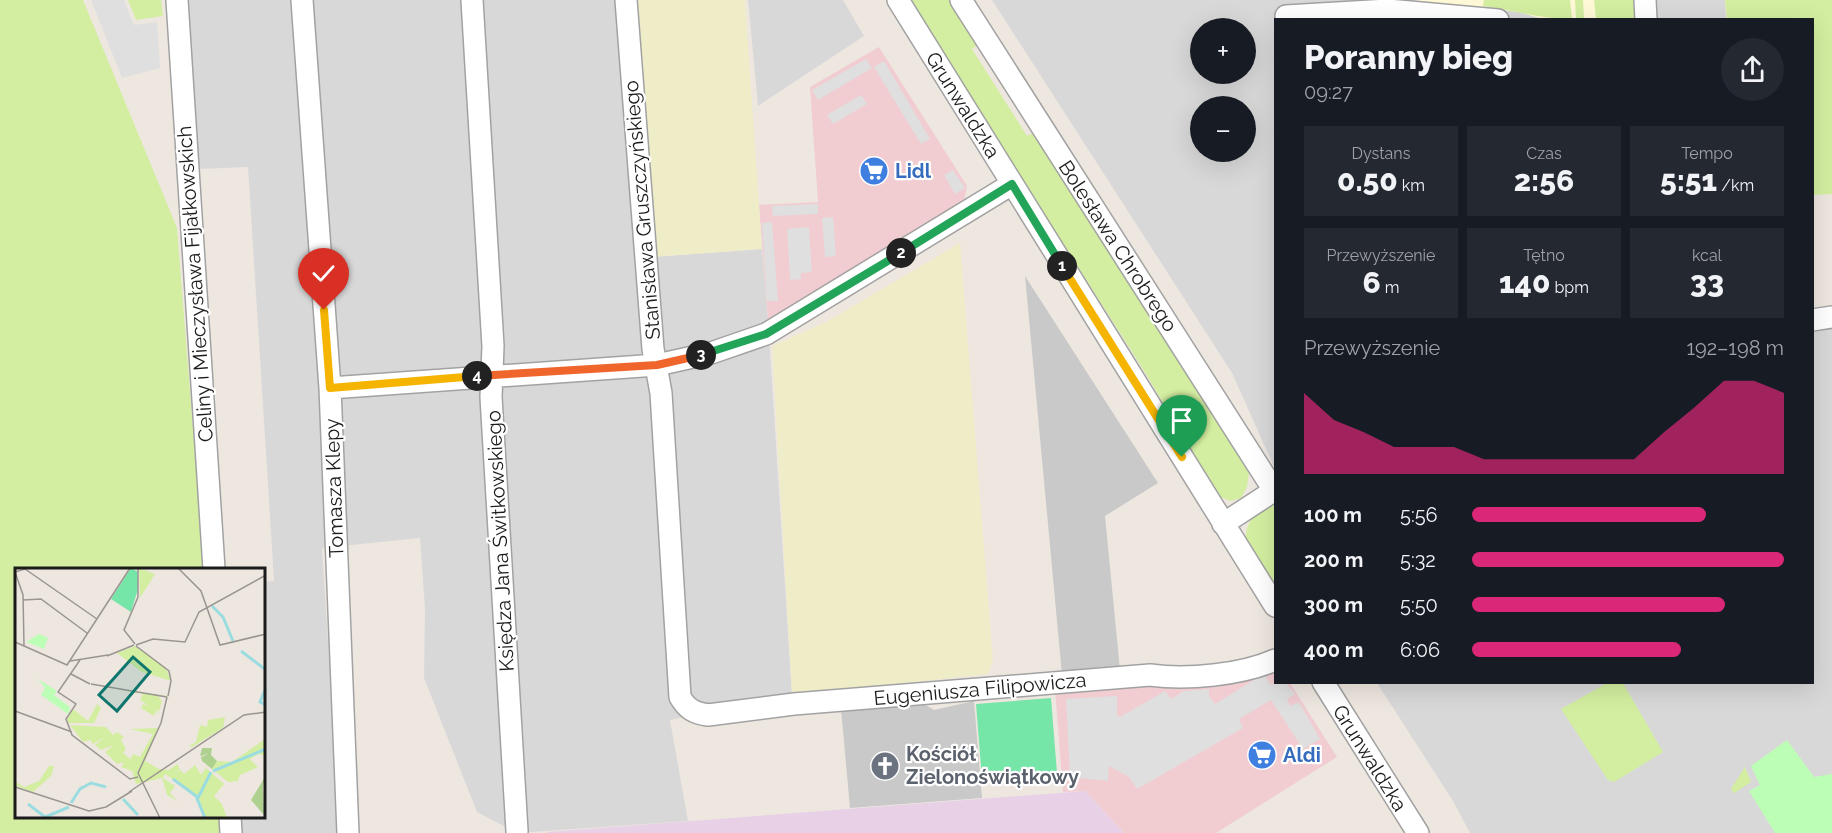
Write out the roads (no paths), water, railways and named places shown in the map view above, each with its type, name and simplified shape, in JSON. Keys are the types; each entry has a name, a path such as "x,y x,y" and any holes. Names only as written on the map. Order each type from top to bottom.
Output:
{"street":[{"name":"Celiny i Mieczysława Fijałkowskich","path":"177,0 214,568"},
{"name":"Tomasza Klepy","path":"302,0 330,388 348,833"},
{"name":"Księdza Jana Świtkowskiego","path":"472,0 493,375 491,397 517,831"},
{"name":"Stanisława Gruszczyńskiego","path":"626,0 652,349 661,393 680,697 686,706"},
{"name":"Grunwaldzka","path":"898,0 1274,604"},
{"name":"Bolesława Chrobrego","path":"961,0 1274,489"},
{"path":"1645,0 1646,18"},
{"path":"1286,12 1388,10 1475,15 1489,18"},
{"path":"330,388 657,365 711,353 766,334 1012,184"},
{"path":"1814,320 1832,317"},
{"path":"1223,524 1274,492"},
{"name":"Eugeniusza Filipowicza","path":"686,706 696,714 708,715 794,704 1150,675 1172,678 1198,676 1265,665 1274,660"},
{"name":"Grunwaldzka","path":"1327,685 1418,833"},
{"path":"230,818 231,833"}],"place":[{"name":"Lidl","path":"874,171"},
{"name":"Aldi","path":"1262,755"},
{"name":"Kościół Zielonoświątkowy","path":"885,766"}]}
